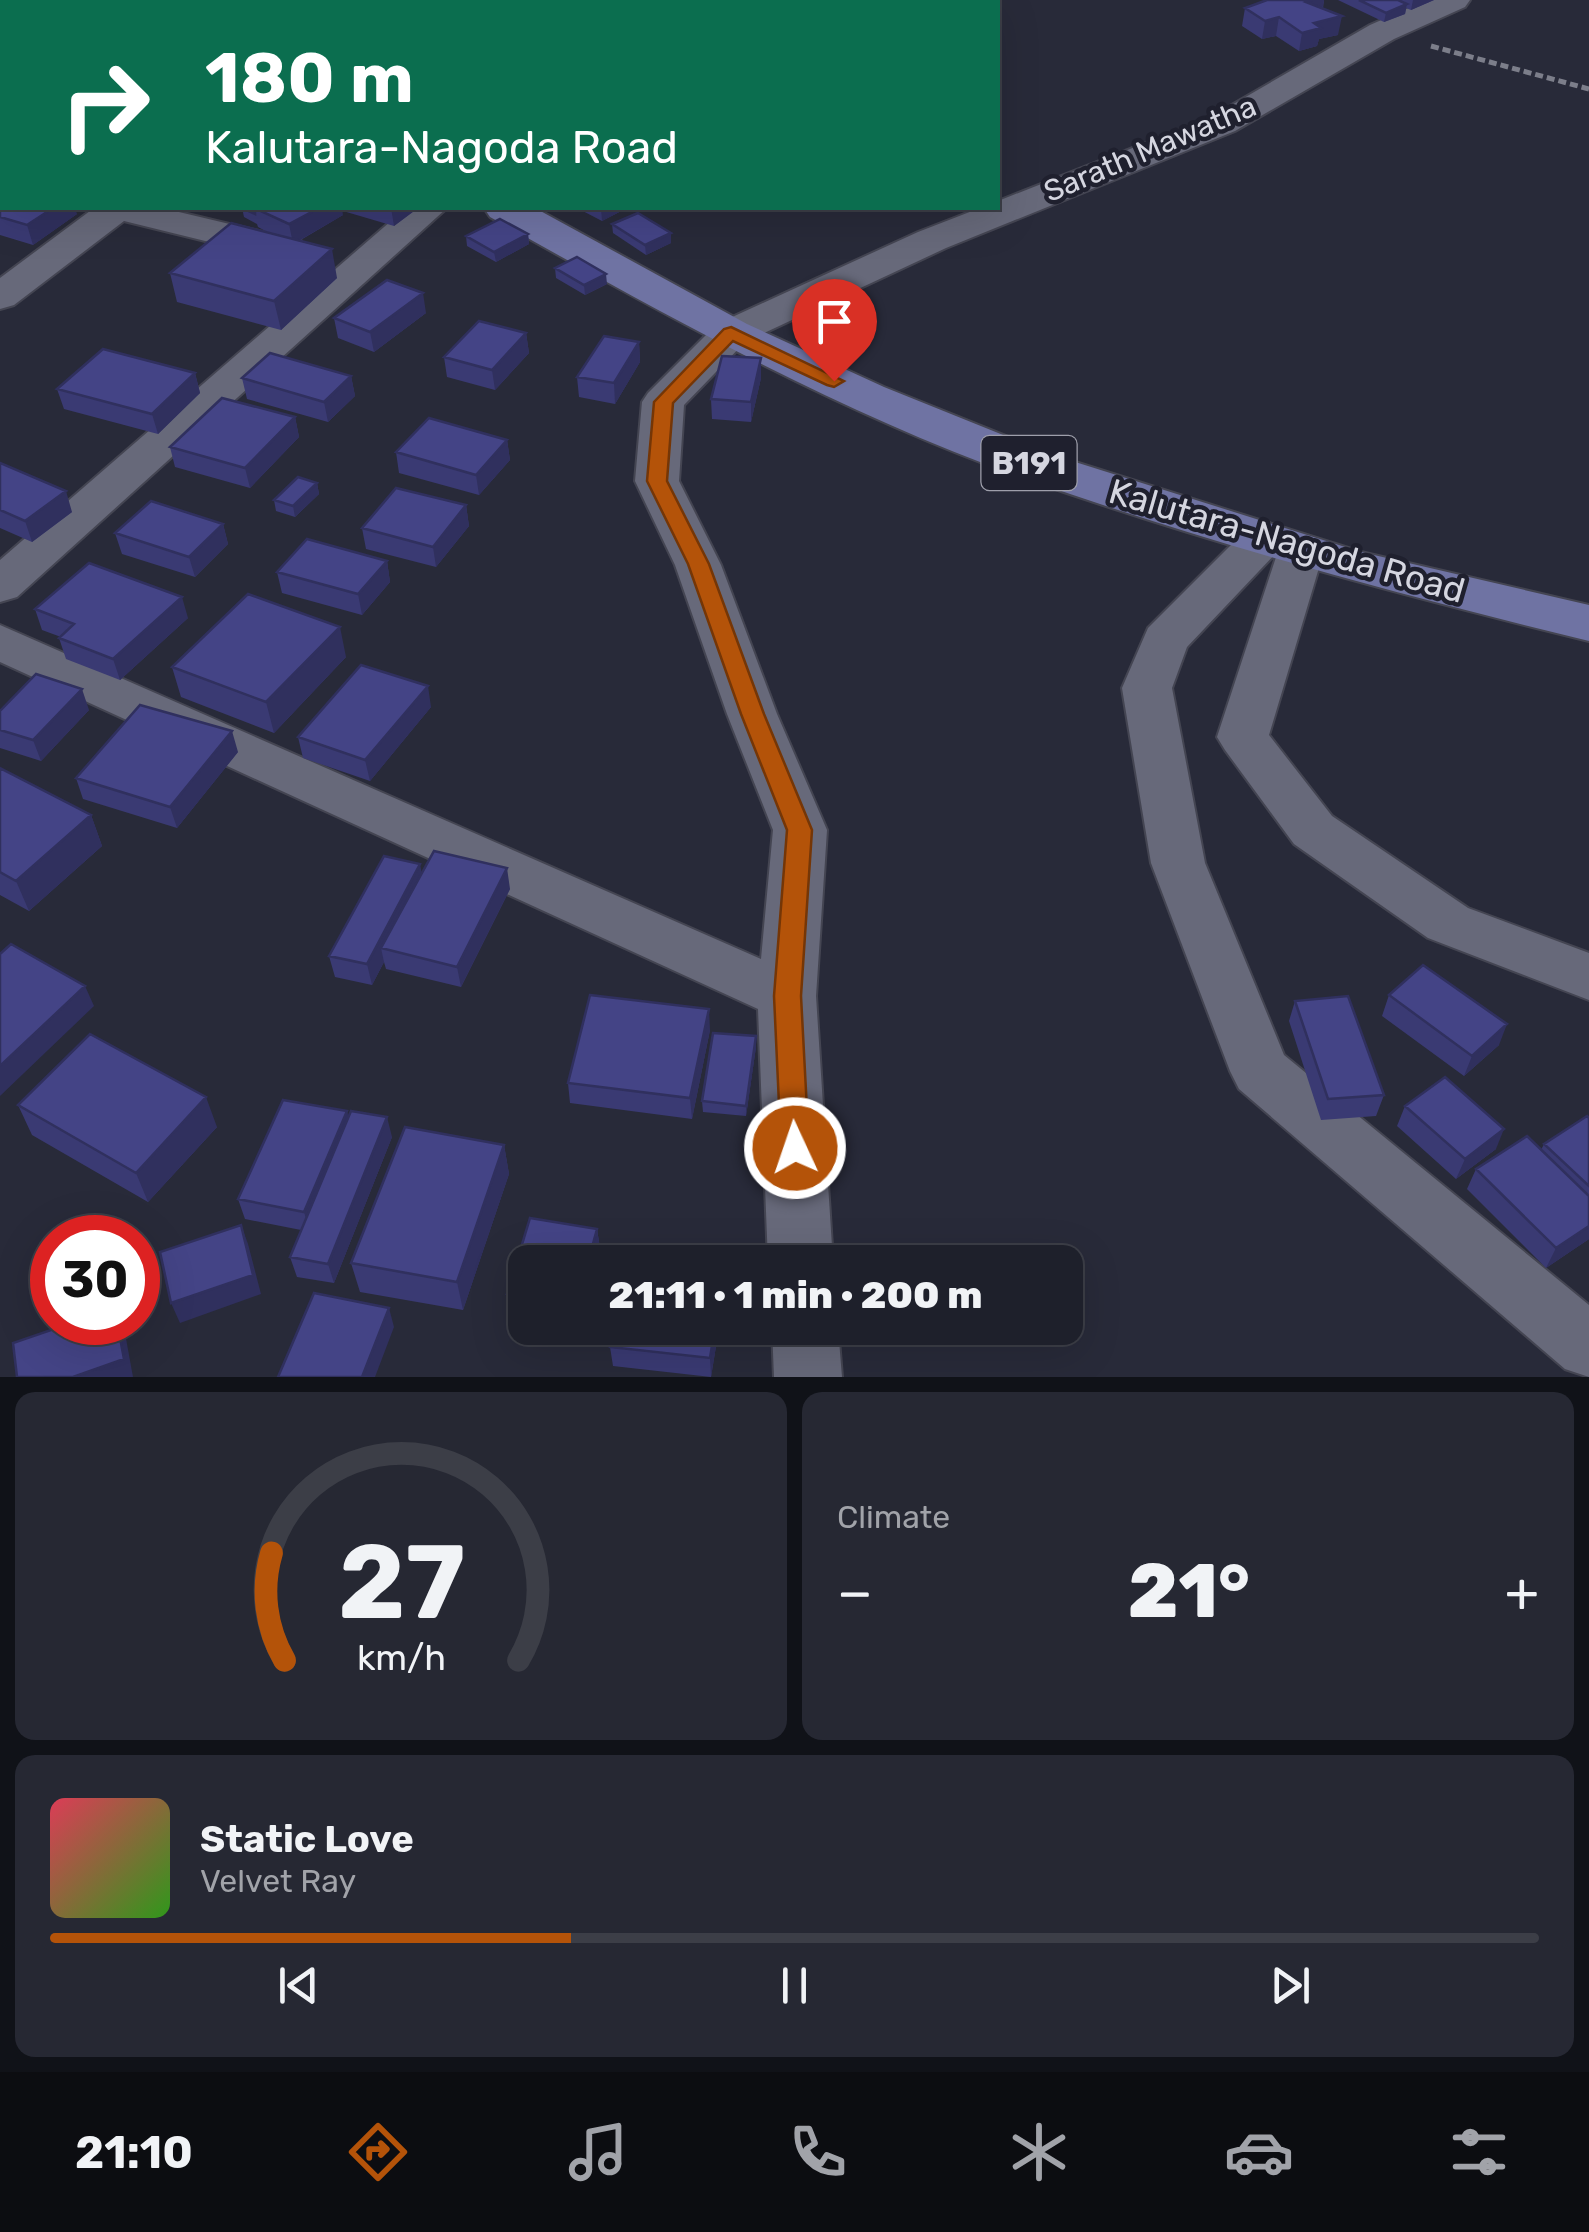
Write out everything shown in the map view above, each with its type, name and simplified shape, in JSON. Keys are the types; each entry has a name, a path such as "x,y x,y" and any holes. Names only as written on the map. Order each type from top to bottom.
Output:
{"main road":[{"name":"Kalutara-Nagoda Road","path":"509,210 731,333 868,397 1036,466 1282,546 1589,623"}],"street":[{"name":"Sarath Mawatha","path":"731,333 932,240 1223,124 1382,32 1454,0"},
{"path":"0,297 115,210"},
{"path":"126,210 360,267"},
{"path":"0,586 426,210"},
{"path":"731,333 663,402 657,481 698,564 752,714 800,830 788,996 800,1245"},
{"path":"1282,546 1243,737 1313,830 1448,923 1589,978"},
{"path":"1282,546 1165,640 1147,688 1178,863 1260,1072 1589,1347"},
{"path":"0,642 788,996"},
{"path":"805,1345 808,1377"}],"path":[{"path":"1382,32 1589,89"}],"building":[{"path":"1267,0 1312,0 1306,2 1342,16 1314,23 1321,28 1302,33 1279,17 1265,21 1245,8"},
{"path":"1359,0 1398,0 1407,4 1386,13"},
{"path":"0,210 50,210 27,225 0,217"},
{"path":"258,210 315,210 289,224"},
{"path":"638,213 671,233 645,245 612,224"},
{"path":"500,219 528,234 494,252 466,236"},
{"path":"231,223 332,249 274,301 170,273"},
{"path":"577,257 606,274 584,285 555,268"},
{"path":"387,280 423,293 370,332 334,318"},
{"path":"479,321 526,333 492,370 444,357"},
{"path":"604,336 639,342 614,383 577,377"},
{"path":"103,349 195,373 152,414 57,389"},
{"path":"270,353 351,376 324,402 242,378"},
{"path":"722,356 761,358 751,402 711,399"},
{"path":"222,398 295,417 245,468 170,447"},
{"path":"429,418 507,440 476,475 396,452"},
{"path":"0,463 66,491 25,521 0,510"},
{"path":"298,477 317,483 293,506 274,500"},
{"path":"396,488 466,505 433,547 362,528"},
{"path":"151,501 223,524 189,557 115,533"},
{"path":"307,539 387,561 358,594 277,572"},
{"path":"89,563 182,597 113,659 59,638 74,624 35,609"},
{"path":"248,594 340,627 266,702 172,667"},
{"path":"361,665 428,686 365,760 298,737"},
{"path":"36,674 82,689 33,740 0,730 0,711"},
{"path":"140,705 232,731 170,807 76,778"},
{"path":"0,768 91,815 16,881 0,872"},
{"path":"434,851 507,868 457,967 381,948"},
{"path":"384,856 420,864 367,964 329,956"},
{"path":"11,944 85,986 0,1066 0,954"},
{"path":"1423,965 1507,1024 1472,1056 1389,995"},
{"path":"590,995 709,1009 690,1098 568,1083"},
{"path":"1348,996 1384,1095 1328,1099 1295,1001"},
{"path":"713,1033 756,1036 746,1106 702,1101"},
{"path":"90,1034 206,1097 136,1173 18,1105"},
{"path":"1445,1077 1504,1129 1465,1159 1405,1106"},
{"path":"283,1100 347,1111 304,1212 238,1199"},
{"path":"351,1111 387,1117 328,1264 290,1257"},
{"path":"1589,1118 1589,1186 1544,1144"},
{"path":"405,1127 504,1145 457,1282 351,1263"},
{"path":"1527,1136 1589,1196 1589,1226 1556,1248 1476,1169"},
{"path":"530,1218 597,1229 593,1245 522,1245"},
{"path":"241,1225 253,1275 171,1303 160,1252"},
{"path":"314,1293 389,1308 362,1377 278,1377"},
{"path":"30,1337 30,1345 121,1345 124,1359 73,1377 17,1377 13,1343"},
{"path":"610,1345 712,1345 710,1358"}],"route":[{"path":"795,1148 788,996 800,830 752,714 698,564 657,481 663,402 731,333 834,381"}]}
